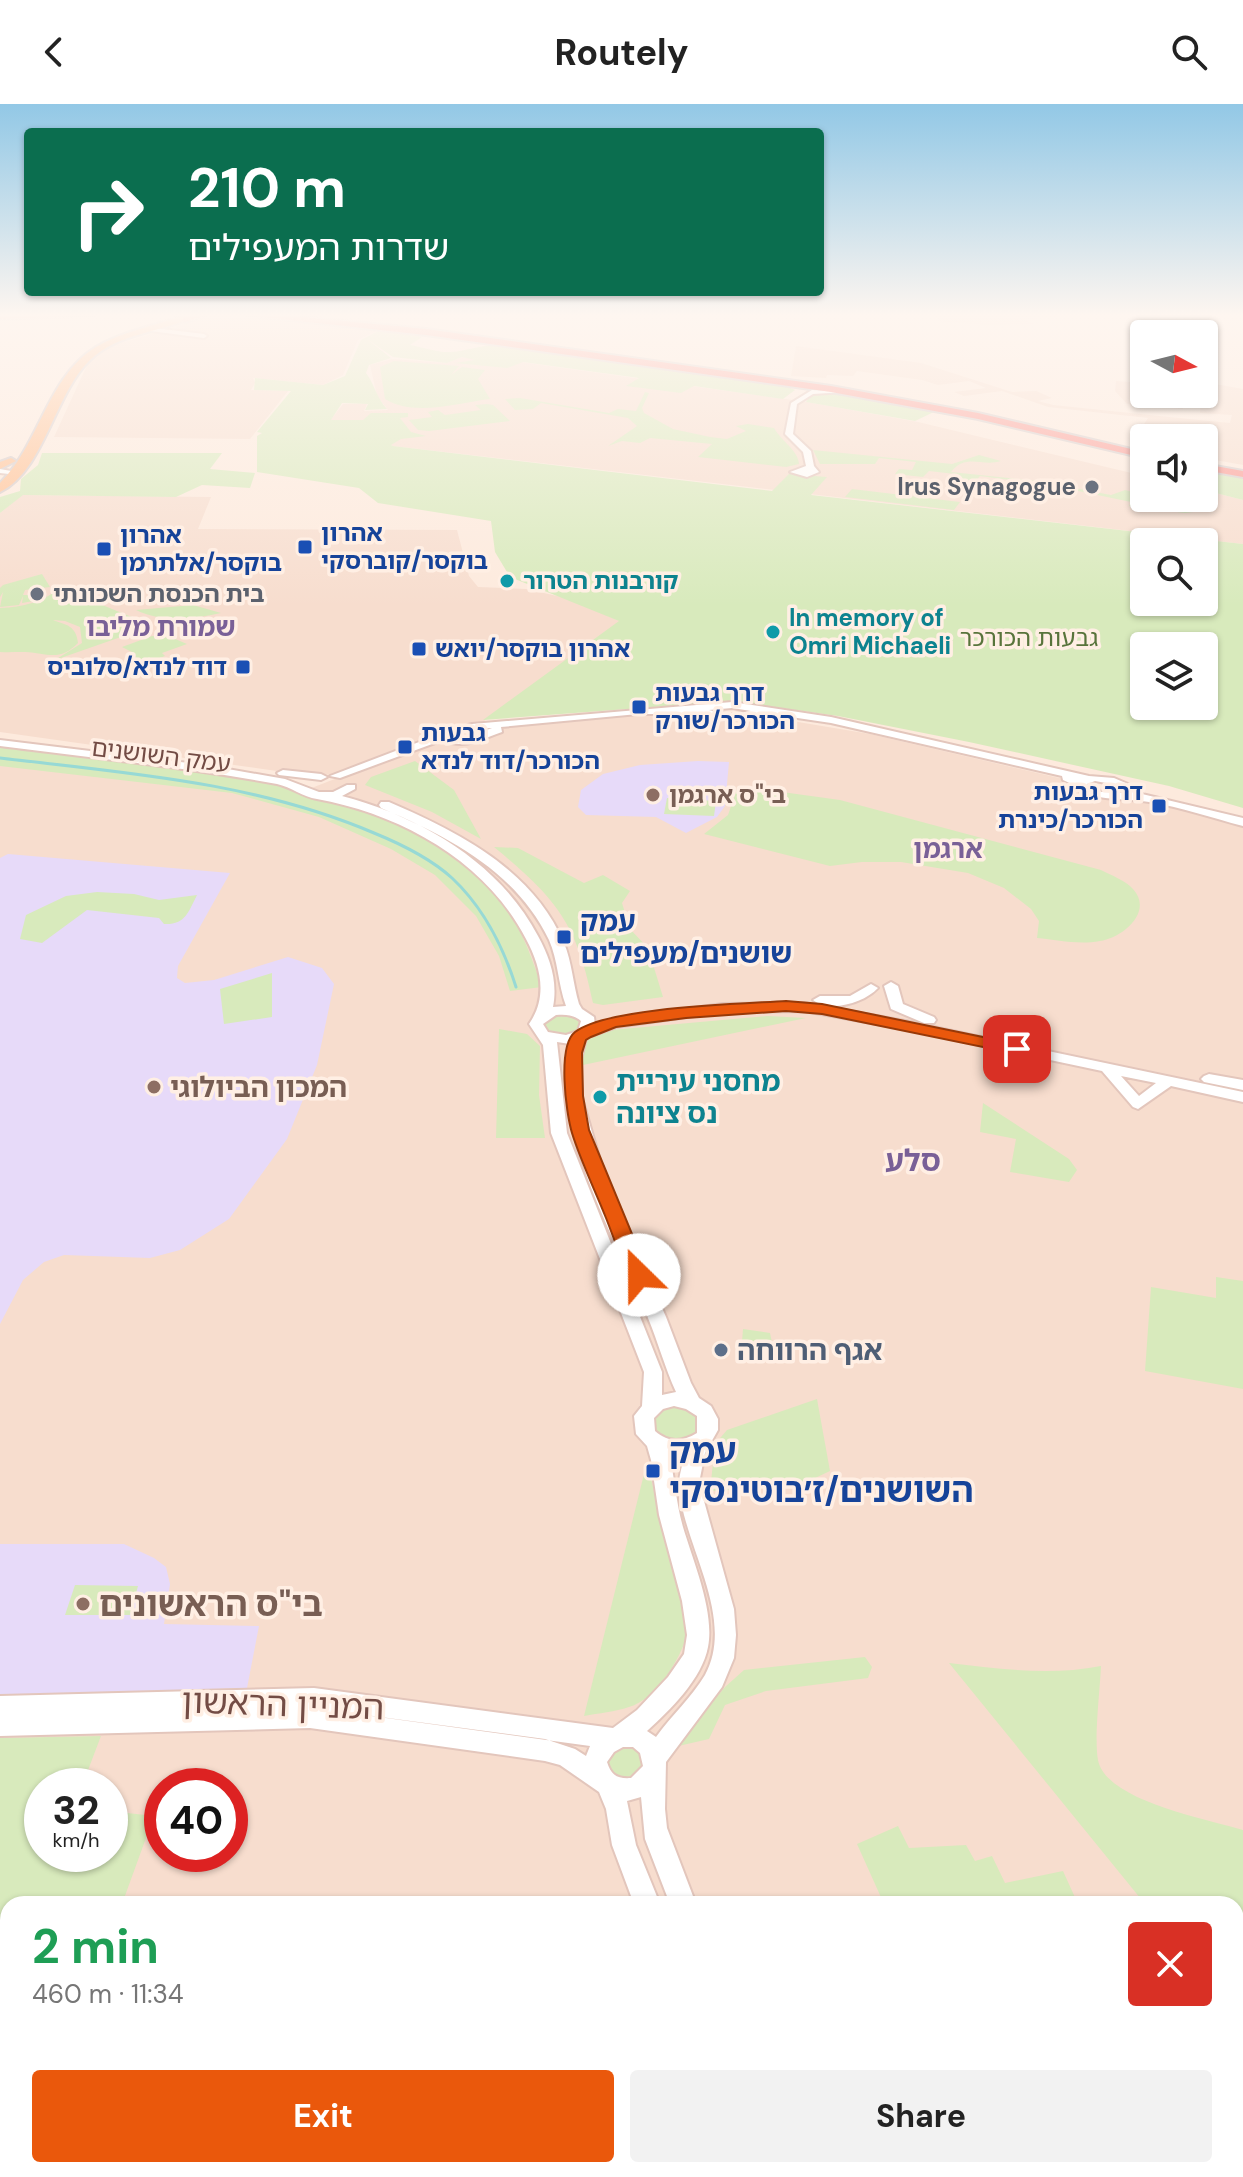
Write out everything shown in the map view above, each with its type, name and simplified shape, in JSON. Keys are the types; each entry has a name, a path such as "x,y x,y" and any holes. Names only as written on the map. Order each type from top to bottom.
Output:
{"highway":[{"path":"956,412 1130,450"},
{"path":"982,412 1130,449"},
{"path":"1218,468 1243,472"}],"main road":[{"path":"1,472 41,412"},
{"path":"0,489 18,473 53,412"}],"street":[{"path":"786,412 781,431 783,438 802,455 803,465 794,472 813,474 807,451 789,434 793,412"},
{"path":"1,472 18,473"},
{"path":"450,739 453,728 678,710 719,710 730,718 744,711 808,717 894,733 1085,781 1110,779 1121,791"},
{"path":"336,776 450,739 473,741 535,722"},
{"path":"472,727 482,731 482,736"},
{"name":"עמק השושנים","path":"0,735 321,777 336,776"},
{"path":"327,796 342,793 351,784 395,761 450,739"},
{"name":"עמק השושנים","path":"0,743 205,768 285,782 327,796"},
{"path":"336,776 351,784 359,794 464,843 515,883 553,935 565,968 570,1002 589,1023 573,1053 574,1096 583,1140 692,1403 708,1419 708,1430 692,1461 689,1483 725,1618 726,1647 714,1680 655,1764 650,1778 639,1788 618,1790 604,1783"},
{"path":"308,792 307,784 321,777"},
{"path":"1085,781 1084,790 1094,795 1121,791 1243,822"},
{"path":"327,796 365,807 424,834 471,863 498,888 527,927 541,955 549,986 549,1000 536,1028 548,1038 553,1049 554,1097 559,1133 653,1372 652,1406 643,1423 646,1434 655,1442 660,1453 665,1500 697,1621 698,1644 688,1667 638,1726 603,1744 595,1762 618,1809 624,1845 644,1896"},
{"path":"891,986 896,1006 929,1020"},
{"path":"543,1015 559,1010 615,1013 750,997 853,1000 871,988"},
{"path":"820,1000 1243,1085"},
{"path":"548,1038 563,1040 613,1023 686,1013 753,1006 795,1006 897,1023 1243,1097"},
{"path":"1101,1067 1115,1075 1138,1104 1168,1081"},
{"path":"652,1406 674,1399 692,1403"},
{"path":"655,1442 680,1448 703,1438"},
{"name":"המניין הראשון","path":"0,1706 314,1698 616,1737"},
{"name":"המניין הראשון","path":"0,1726 310,1718 545,1750 567,1757 604,1783"},
{"path":"616,1737 641,1740 648,1746 655,1764 651,1800 653,1821 680,1896"}],"shaded area":[{"path":"66,412 272,412 250,439 54,437"},
{"path":"337,412 861,412 918,422 1130,473 1130,512 1218,512 1218,494 1243,500 1243,544 1218,541 1218,528 1130,528 1130,531 393,446 329,422"},
{"path":"1091,412 1230,423 1232,415 1200,412 1243,412 1243,465 1218,461 1218,424 1144,424 1148,418"},
{"path":"22,495 211,497 198,529 457,530 469,576 478,587 526,589 566,598 622,622 484,721 462,730 633,715 762,716 870,734 1243,825 1243,1896 0,1896 0,745 309,789 427,743 344,773 312,776 0,732 0,513"},
{"name":"בי\"ס ארגמן","path":"729,762 725,806 717,817 686,833 656,817 586,815 578,807 581,790 603,774 640,765"},
{"name":"המכון הביולוגי","path":"8,854 230,873 178,966 177,978 185,983 214,980 288,957 322,968 334,984 317,1065 287,1139 229,1219 180,1250 150,1258 64,1255 44,1262 23,1280 0,1324 0,858"},
{"name":"בי\"ס הראשונים","path":"0,1544 124,1544 154,1558 166,1567 170,1584 164,1624 259,1626 247,1688 0,1696"}],"green space":[{"name":"גבעות הכורכר","path":"274,412 336,412 331,420 363,420 371,413 408,413 408,417 400,418 411,432 426,436 401,439 393,446 772,491 789,474 827,477 811,495 1130,531 1130,616 1218,616 1218,541 1243,544 1243,808 1169,786 969,742 838,716 733,701 483,720 619,621 510,577 495,552 491,521 378,503 359,488 257,472 257,436 262,433 257,432"},
{"path":"429,412 445,415 500,412 510,421 429,431 418,430 409,420 432,417"},
{"path":"592,412 643,412 673,429 727,439 746,431 736,426 748,424 774,428 796,454 799,464 786,467 698,457 712,444 650,438 640,443 622,441 608,446 637,426 628,418"},
{"path":"862,412 934,412 915,421"},
{"path":"813,450 952,464 979,455 1001,461 962,463 951,472 1038,481 1111,495 1125,490 1130,491 1130,502 1059,487 1050,497 1025,495 1034,483 980,476 975,482 952,479 955,474 929,471 923,477 895,474 899,469 912,470 916,462 879,458 875,464 820,464"},
{"path":"42,453 222,453 210,469 255,473 250,488 202,485 176,497 23,495 0,513 0,497 20,491 21,479 38,465"},
{"path":"1218,473 1243,477 1243,500 1218,494"},
{"path":"852,489 960,502 954,510 845,497"},
{"path":"42,574 50,587 25,590 23,595 45,595 39,600 22,603 23,596 19,605 0,607 3,592 0,597 0,588 3,585"},
{"path":"61,588 134,618 139,622 138,631 55,660 82,643 80,627 53,620 70,627 75,633 78,643 68,651 53,655 0,652 0,608 32,603"},
{"path":"193,605 221,613 178,619 157,617 136,610"},
{"path":"152,636 173,638 187,644 148,662 132,656 136,654 122,647"},
{"path":"0,746 203,769 274,783 342,802 406,829 462,864 507,910 523,937 542,987 510,991 499,956 476,916 435,875 391,849 319,817 232,793 0,766"},
{"path":"415,761 454,790 481,839 432,812 365,785 371,777"},
{"path":"738,786 840,800 1101,870 1133,889 1139,898 1138,915 1126,929 1109,939 1076,942 1037,938 1039,921 1031,909 1004,888 968,873 901,862 830,866 704,834 728,815"},
{"path":"667,798 716,801 714,816 664,814"},
{"path":"494,847 518,848 584,883 603,875 630,891 622,903 630,929 648,948 663,997 603,1005 593,1003 580,952 561,914 533,882"},
{"path":"97,892 134,894 159,900 197,895 185,917 171,924 164,924 159,918 87,910 42,943 20,939 26,915 66,896"},
{"path":"272,973 272,1017 224,1024 220,989"},
{"path":"560,1013 574,1015 583,1022 580,1031 565,1037 546,1032 542,1024 545,1019"},
{"path":"768,1016 806,1018 583,1065 580,1060 590,1039 611,1030"},
{"path":"499,1029 527,1034 540,1046 539,1095 545,1138 496,1138"},
{"path":"983,1103 1069,1159 1077,1170 1069,1182 1010,1172 1016,1139 980,1132"},
{"path":"1216,1277 1243,1281 1243,1389 1145,1371 1151,1287 1216,1298"},
{"path":"743,1329 770,1333 774,1352 748,1359 741,1354"},
{"path":"817,1399 830,1471 796,1487 710,1491 715,1444 727,1430"},
{"path":"674,1404 699,1415 701,1429 683,1441 671,1441 652,1431 656,1413"},
{"path":"647,1462 688,1633 673,1666 649,1696 624,1709 584,1716"},
{"path":"75,1585 138,1586 130,1615 65,1615"},
{"path":"865,1657 872,1667 868,1678 766,1691 725,1705 709,1739 674,1747 725,1687 744,1670"},
{"path":"949,1663 1044,1671 1101,1666 1097,1751 1105,1774 1119,1787 1160,1806 1243,1830 1243,1896 1138,1896"},
{"path":"101,1736 89,1768 24,1768 24,1872 128,1872 128,1813 144,1815 144,1844 125,1896 0,1896 0,1738"},
{"path":"630,1739 651,1768 618,1787 600,1753"},
{"path":"898,1826 909,1848 966,1845 975,1861 992,1856 1005,1883 1063,1871 1074,1896 880,1896 857,1844"}],"waterway":[{"path":"0,758 143,775 237,791 329,816 384,837 434,864 474,902 491,928 516,987"}],"place":[{"name":"Irus Synagogue","path":"1092,487"},
{"name":"אהרון בוקסר/קוברסקי","path":"305,547"},
{"name":"אהרון בוקסר/אלתרמן","path":"104,549"},
{"name":"קורבנות הטרור","path":"507,581"},
{"name":"בית הכנסת השכונתי","path":"37,594"},
{"name":"In memory of Omri Michaeli","path":"773,632"},
{"name":"אהרון בוקסר/יואש","path":"419,649"},
{"name":"דוד לנדא/סלוביס","path":"243,667"},
{"name":"דרך גבעות הכורכר/שורק","path":"639,707"},
{"name":"גבעות הכורכר/דוד לנדא","path":"405,747"},
{"name":"בי\"ס ארגמן","path":"653,795"},
{"name":"דרך גבעות הכורכר/כינרת","path":"1159,806"},
{"name":"עמק שושנים/מעפילים","path":"564,937"},
{"name":"המכון הביולוגי","path":"154,1087"},
{"name":"מחסני עיריית נס ציונה","path":"600,1097"},
{"name":"אגף הרווחה","path":"721,1350"},
{"name":"עמק השושנים/ז׳בוטינסקי","path":"653,1471"},
{"name":"בי\"ס הראשונים","path":"83,1604"}],"district":[{"name":"שמורת מליבו","path":"161,627"},
{"name":"ארגמן","path":"948,849"},
{"name":"סלע","path":"913,1161"}],"route":[{"path":"639,1275 580,1130 574,1096 573,1053 579,1037 585,1033 613,1023 723,1008 786,1006 822,1009 1017,1049"}]}
